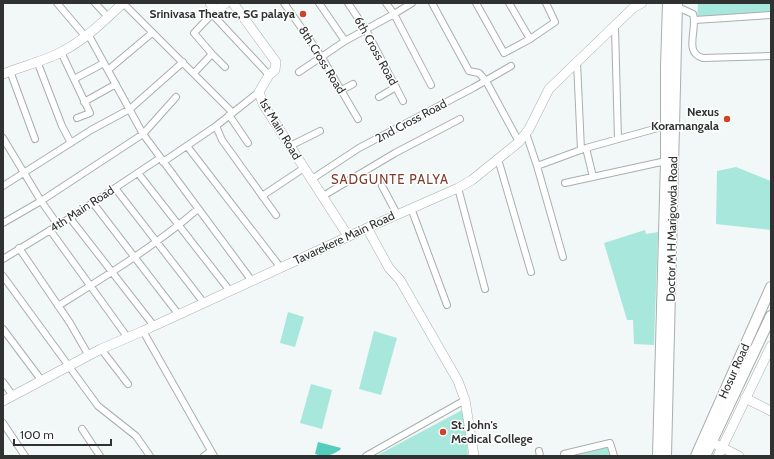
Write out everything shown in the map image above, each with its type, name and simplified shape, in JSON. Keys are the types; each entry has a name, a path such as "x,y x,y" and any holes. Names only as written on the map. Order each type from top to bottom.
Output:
{"main road":[{"path":"6,72 61,52 86,35 123,3"},
{"path":"210,3 214,13 226,3"},
{"name":"1st Main Road","path":"232,3 276,62 275,70 269,75 259,92 263,104 348,236"},
{"name":"Tavarekere Main Road","path":"3,401 101,349 179,315 348,236 458,188 472,180 519,142 526,133 550,89 614,28 632,6 642,3"},
{"name":"Doctor M H Marigowda Road","path":"658,456 666,161 668,3"},
{"name":"Doctor M H Marigowda Road","path":"666,456 677,6"},
{"path":"370,227 390,268 398,277 458,381 465,400 474,456"},
{"name":"Hosur Road","path":"696,456 771,287"},
{"name":"Hosur Road","path":"705,456 771,316"},
{"path":"720,452 771,346"},
{"path":"745,398 771,411"},
{"path":"712,442 720,452 739,456"}],"street":[{"path":"57,3 86,35 104,63 143,134 252,281"},
{"path":"95,3 108,17"},
{"path":"123,3 194,73 231,114 248,143"},
{"name":"8th Cross Road","path":"284,3 321,56 358,118"},
{"path":"318,3 345,41"},
{"name":"6th Cross Road","path":"348,3 366,30 403,101"},
{"path":"386,3 394,14 431,85"},
{"path":"299,72 345,41 412,3"},
{"path":"432,3 469,71 480,73 486,81 519,142"},
{"path":"476,3 504,53 530,39 555,22 546,3"},
{"path":"509,3 530,39"},
{"path":"677,6 693,14 692,48 694,53 698,56 703,58 771,56"},
{"path":"194,33 214,13 269,75"},
{"path":"694,18 721,15"},
{"path":"694,18 771,15"},
{"path":"192,25 194,33 225,67"},
{"path":"614,28 618,139"},
{"path":"108,70 152,33"},
{"path":"61,52 90,112 77,118"},
{"path":"194,73 212,54"},
{"path":"37,61 62,126 71,143"},
{"path":"3,186 71,143 130,109 183,62"},
{"path":"577,62 583,149 593,177"},
{"path":"74,79 104,63"},
{"name":"2nd Cross Road","path":"312,178 359,148 486,81 511,66"},
{"path":"6,72 35,139"},
{"path":"84,102 116,84"},
{"path":"342,90 353,84"},
{"path":"379,97 396,87"},
{"name":"4th Main Road","path":"3,259 70,218 138,173 187,146 216,126 259,92"},
{"path":"3,223 41,201 143,134 176,97"},
{"path":"323,196 394,153 460,119"},
{"path":"216,126 222,140 276,215"},
{"path":"537,166 583,149 666,126"},
{"path":"290,146 320,131"},
{"path":"526,133 563,257"},
{"path":"3,138 25,172 41,201 58,225"},
{"path":"187,146 281,268"},
{"path":"498,159 531,272"},
{"path":"565,183 666,161"},
{"path":"262,196 304,168"},
{"path":"138,173 230,291"},
{"path":"382,186 397,214"},
{"path":"115,188 204,303"},
{"path":"458,188 485,289"},
{"path":"93,203 179,315"},
{"path":"411,208 447,305"},
{"path":"58,306 134,258 178,226 198,209"},
{"path":"70,218 154,326"},
{"path":"50,230 128,338"},
{"path":"19,248 73,328 89,356"},
{"path":"3,276 98,406 136,436 150,456"},
{"path":"3,329 42,380"},
{"path":"143,331 213,453 204,456"},
{"path":"101,349 128,384"},
{"path":"3,382 13,396"},
{"path":"366,456 465,400"},
{"path":"3,423 25,456"},
{"path":"82,429 100,456"},
{"path":"564,456 564,454 610,443 614,456"}],"shaded area":[{"path":"698,3 771,3 771,14 697,19"},
{"path":"736,167 771,181 771,230 716,224 717,171"},
{"path":"645,230 646,234 658,232 654,345 634,344 633,320 627,320 604,243"},
{"path":"288,312 304,317 295,347 280,343"},
{"path":"374,331 397,338 381,395 359,389"},
{"path":"311,384 332,390 322,429 300,423"},
{"name":"St. John's Medical College","path":"464,409 468,456 376,456"},
{"path":"318,442 341,448 331,455 315,454"},
{"path":"609,447 611,456 574,456"}],"place":[{"name":"Srinivasa Theatre, SG palaya","path":"303,14"},
{"name":"Nexus Koramangala","path":"727,119"},
{"name":"St. John's Medical College","path":"443,432"}],"district":[{"name":"SADGUNTE PALYA","path":"390,179"}]}
